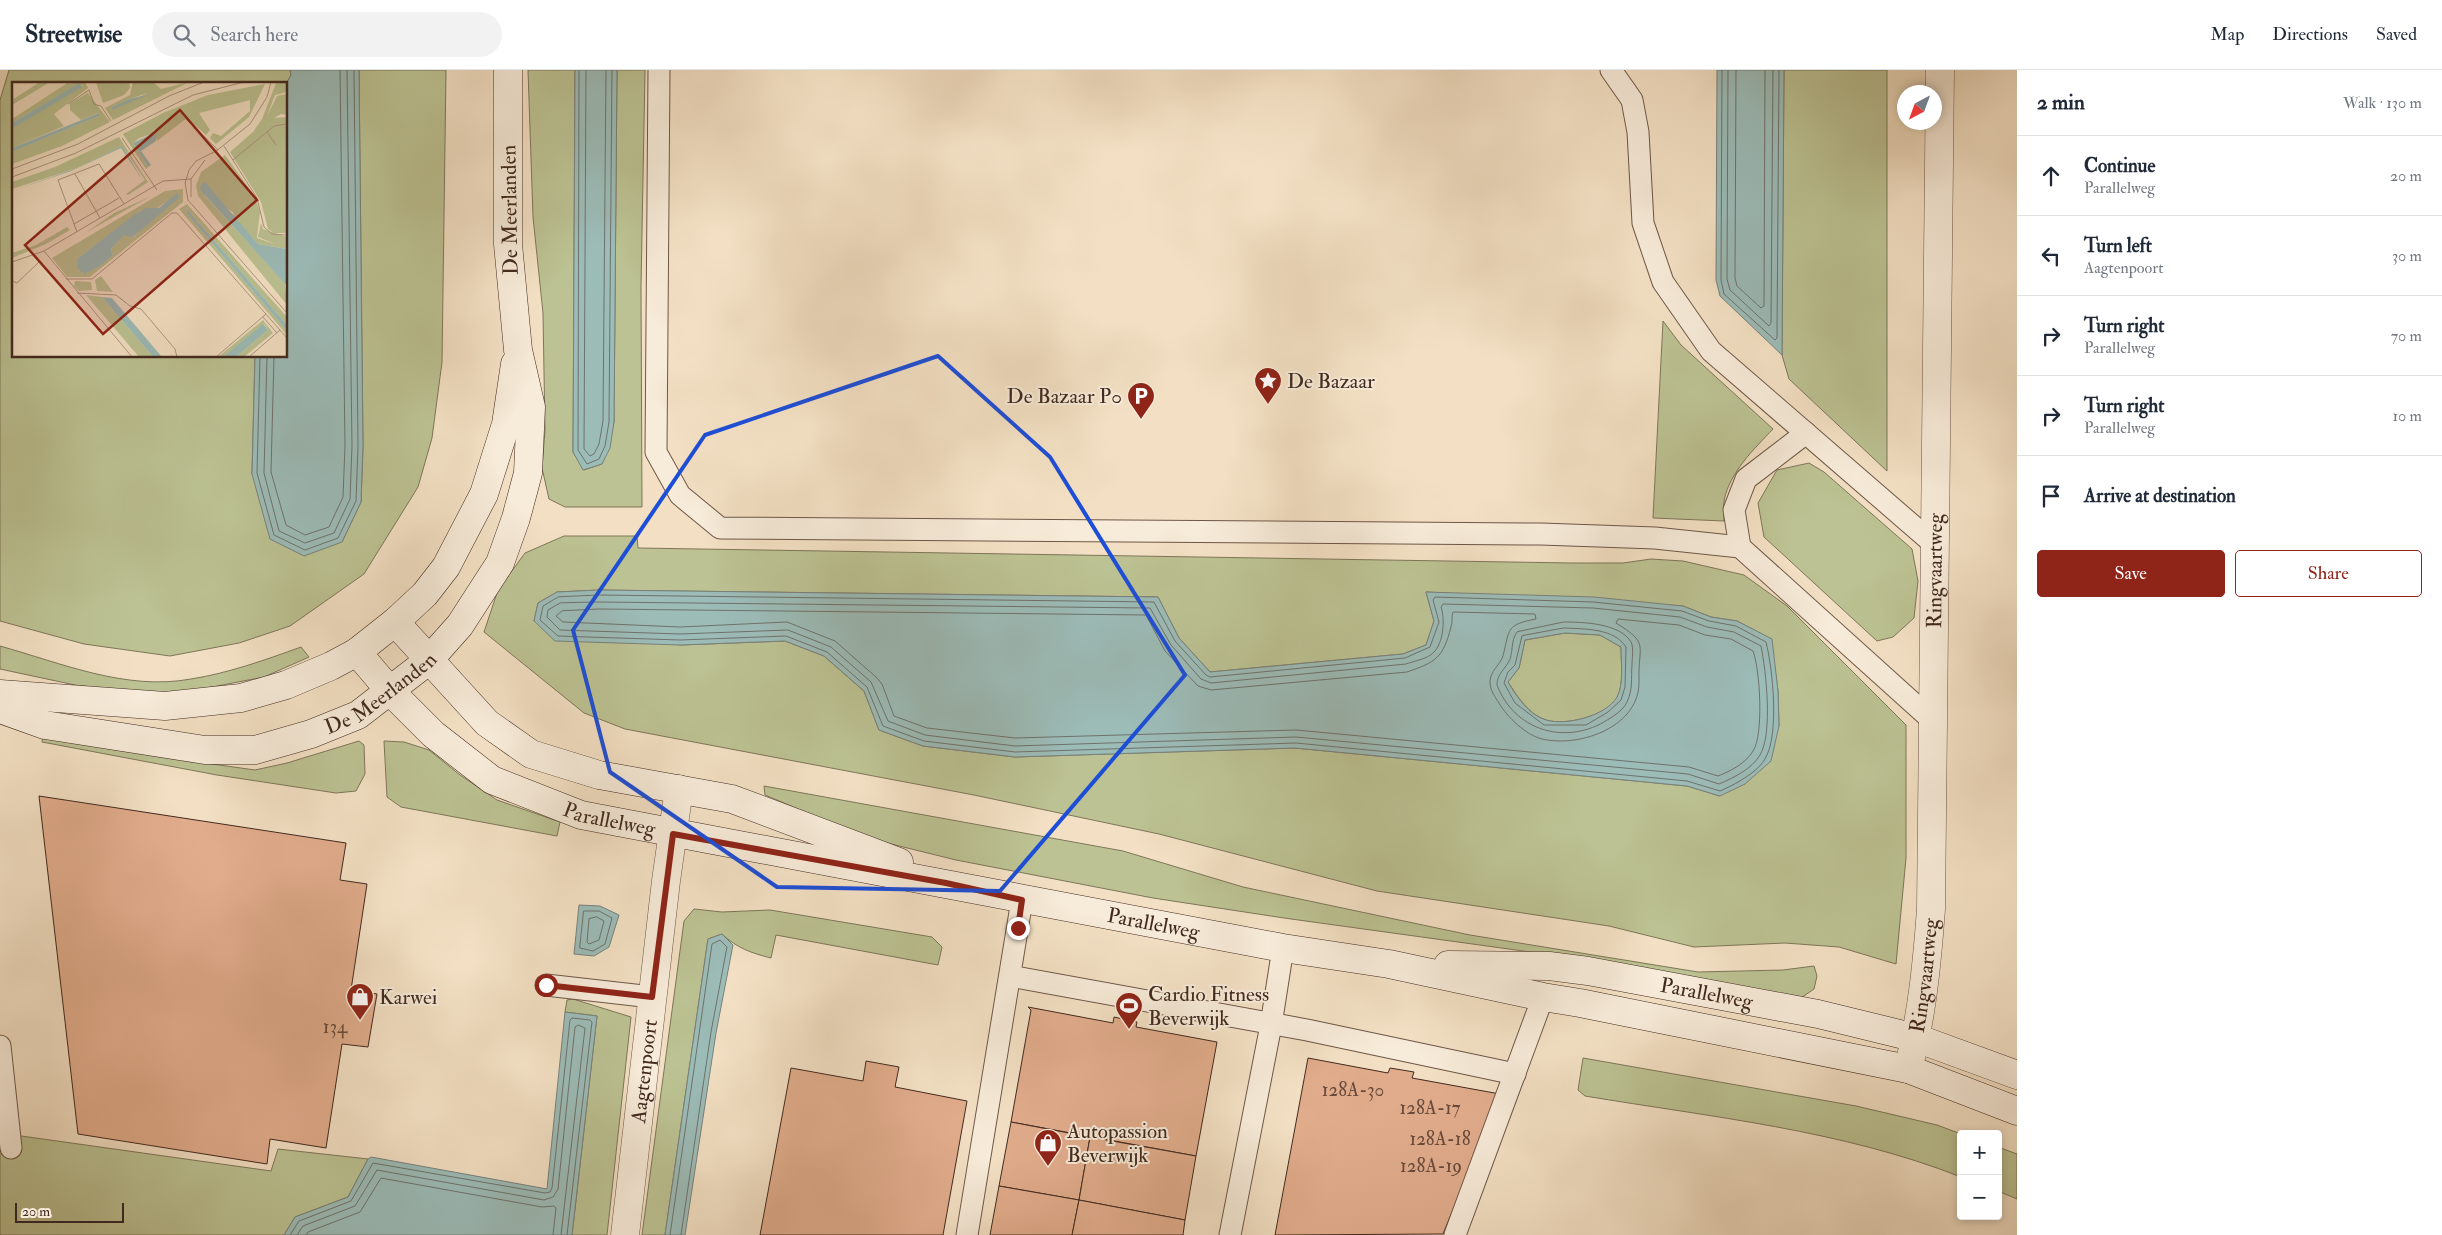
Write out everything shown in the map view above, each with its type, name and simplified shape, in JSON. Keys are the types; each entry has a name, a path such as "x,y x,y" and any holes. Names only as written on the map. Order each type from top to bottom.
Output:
{"main road":[{"name":"De Meerlanden","path":"0,709 45,725 205,750 255,750 312,734 358,715 428,660 460,625 500,563 516,518 528,473 531,407 518,350 508,244 508,70"},
{"name":"Ringvaartweg","path":"1908,1069 1916,1038 1925,984 1931,909 1940,70"},
{"name":"De Meerlanden","path":"0,694 166,706 241,698 286,684 331,666 358,652 395,622 425,594 446,567 484,494 506,424 518,350"},
{"name":"Parallelweg","path":"395,622 487,723 531,754 599,775 732,799 884,856 946,883"},
{"name":"Parallelweg","path":"358,652 390,691 433,734 492,780 581,816 946,883 1022,900 1283,948 1389,964 1543,997 1590,1004 1908,1069 2017,1111"},
{"name":"Aagtenpoort","path":"625,1235 652,997 679,789"},
{"name":"Parallelweg","path":"1389,964 1549,966 1588,971 1818,1014 1916,1038 2017,1075"}],"lane":[{"path":"659,70 656,452 680,495 720,528 1541,534 1655,538 1740,547 1933,721"},
{"path":"1611,70 1632,100 1638,132 1643,223 1663,282 1710,351 1934,544"},
{"path":"1740,547 1734,510 1746,479 1806,433"},
{"path":"967,1235 1022,900"},
{"path":"1230,1235 1272,1025 1283,948"},
{"path":"1010,976 1307,1030 1515,1074"},
{"path":"546,985 652,997"},
{"path":"1455,1235 1543,997"},
{"path":"0,1046 11,1148"}],"highlighted area":[{"path":"938,356 1050,457 1185,675 1000,891 777,887 610,772 573,630 705,435"}],"green space":[{"path":"9,70 290,70 291,75 287,82 12,82 12,358 255,358 252,474 342,542 361,502 363,446 359,70 446,70 442,362 432,438 418,487 364,574 290,626 239,643 170,656 84,644 0,621 0,100"},
{"path":"528,70 575,70 573,452 584,470 602,464 614,422 617,70 645,70 641,287 642,507 565,507 549,499 542,468 545,431 543,313 533,217"},
{"path":"1784,70 1887,70 1887,471 1789,379 1782,355"},
{"path":"1663,321 1681,345 1773,429 1743,462 1731,481 1724,501 1724,521 1653,518"},
{"path":"1809,463 1824,472 1912,549 1918,581 1914,618 1893,637 1877,641 1764,537 1758,503 1777,470"},
{"path":"564,536 637,536 638,548 1571,563 1623,563 1651,559 1683,561 1744,575 1787,606 1906,725 1906,858 1896,964 1839,947 1785,943 1694,947 1609,926 1377,891 1159,834 974,795 625,729 584,713 484,632 498,590 525,553","holes":["599,590 1158,597 1179,638 1210,672 1403,654 1426,645 1434,621 1426,592 1683,606 1711,617 1737,621 1771,639 1778,691 1779,726 1720,796 1687,786 1295,748 1015,757 923,746 879,730 864,691 824,656 785,641 680,645 534,621 538,603 557,592"]},
{"path":"1565,633 1600,635 1621,647 1621,687 1617,698 1604,710 1585,718 1554,722 1534,714 1519,699 1508,682 1519,668 1525,640"},
{"path":"0,646 94,673 142,681 167,682 191,679 247,666 301,647 309,657 264,677 186,692 145,694 75,685 0,669"},
{"path":"43,734 177,759 255,770 287,763 359,741 364,745 365,774 356,791 336,793 217,775 42,742"},
{"path":"384,741 404,742 429,750 460,775 497,800 560,822 557,836 401,807 387,797"},
{"path":"764,786 1123,851 1243,887 1470,935 1698,972 1783,970 1814,966 1817,976 1814,989 1801,998 1610,963 1153,898 956,860 867,838 765,795"},
{"path":"694,909 722,912 770,910 932,937 942,947 938,965 776,935 771,958 745,949 733,943 722,934 708,939 665,1235 642,1235 684,921"},
{"path":"573,999 631,1017 607,1235 572,1235 597,1016 565,1012 567,1000"},
{"path":"1583,1058 1856,1106 1937,1125 1957,1132 1957,1176 1870,1147 1823,1136 1728,1118 1585,1096 1578,1090"},
{"path":"0,1133 271,1171 278,1149 368,1159 348,1197 295,1217 284,1235 0,1235"},
{"path":"2002,1148 2017,1154 2017,1199 2002,1193"}],"water":[{"path":"290,70 359,70 363,446 361,502 342,542 304,556 270,539 252,474 255,358 288,358 287,82 291,75"},
{"path":"575,70 617,70 614,422 610,448 602,464 583,470 573,452"},
{"path":"1717,70 1784,70 1782,355 1720,296 1716,280"},
{"path":"599,590 1158,597 1179,638 1210,672 1403,654 1426,645 1434,621 1426,592 1594,597 1683,606 1711,617 1737,621 1772,639 1778,691 1779,726 1771,761 1745,784 1720,796 1687,786 1295,748 1015,757 923,746 879,730 864,691 824,656 785,641 680,645 555,641 534,621 538,603 557,592","holes":["1565,633 1600,635 1621,647 1622,666 1617,697 1612,704 1595,714 1564,722 1554,722 1540,718 1519,699 1508,682 1519,668 1525,640"]},
{"path":"579,905 600,906 619,915 609,947 594,956 574,954"},
{"path":"722,934 733,945 716,1033 685,1235 665,1235 708,939"},
{"path":"565,1012 597,1016 572,1235 284,1235 295,1217 348,1197 368,1159 371,1157 547,1189"}],"building":[{"path":"39,796 346,843 340,880 367,884 351,990 377,994 368,1047 342,1044 326,1148 270,1139 267,1164 78,1134"},
{"path":"1028,1007 1113,1023 1114,1017 1137,1022 1136,1027 1217,1042 1196,1156 1011,1122 1031,1010"},
{"path":"1308,1058 1388,1073 1390,1068 1414,1072 1412,1078 1500,1094 1443,1234 1275,1235"},
{"path":"866,1061 899,1067 895,1087 967,1101 943,1235 760,1235 791,1068 863,1081"},
{"path":"1011,1122 1090,1137 1079,1200 999,1186"},
{"path":"1090,1137 1196,1156 1185,1220 1079,1200"},
{"path":"999,1186 1079,1200 1072,1235 990,1235"},
{"path":"1079,1200 1185,1220 1183,1235 1072,1235"}],"place":[{"name":"De Bazaar","path":"1268,405"},
{"name":"De Bazaar P0","path":"1141,420"},
{"name":"Karwei","path":"360,1021"},
{"name":"Cardio Fitness Beverwijk","path":"1129,1030"},
{"name":"Autopassion Beverwijk","path":"1048,1167"}],"route":[{"path":"546,985 652,997 673,834 946,883 1022,900 1018,928"}]}
